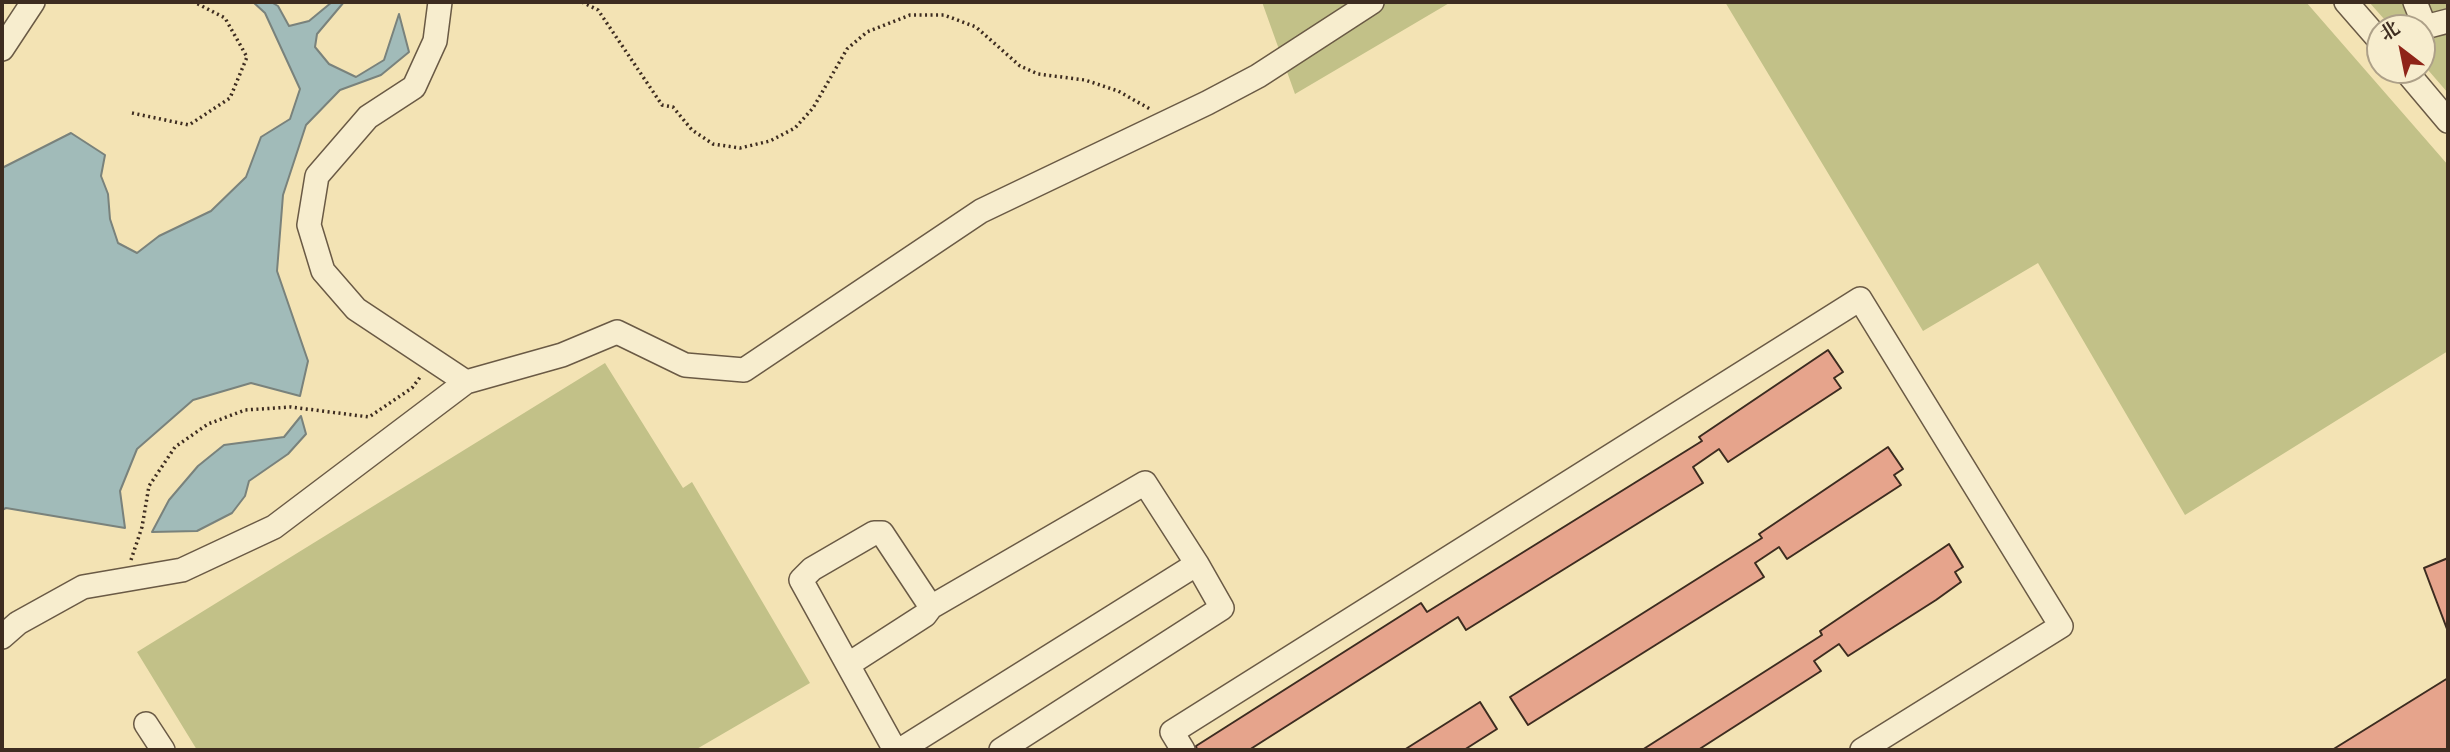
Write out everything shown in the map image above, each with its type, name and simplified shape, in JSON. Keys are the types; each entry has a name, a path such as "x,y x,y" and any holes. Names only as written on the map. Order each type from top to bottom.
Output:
{"street":[{"path":"2,48 33,2"},
{"path":"440,2 435,41 414,87 368,117 317,176 309,225 323,271 356,309 466,382"},
{"path":"2,637 18,623 83,587 182,570 274,527 466,382 562,355 617,332 685,366 744,370 981,211 1258,76 1372,2"},
{"path":"2346,2 2366,25"},
{"path":"2415,2 2425,27 2448,21"},
{"path":"2417,84 2448,121"},
{"path":"1184,750 1172,732 1860,299 2062,626 1862,750"},
{"path":"849,664 925,615 931,607 1145,483 1222,608 1001,750"},
{"path":"931,607 883,533 874,533 812,569 801,580 849,664 850,672 897,750 1197,564"},
{"path":"146,724 163,750"}],"path":[{"path":"132,113 189,125 230,98 247,57 225,18 194,2"},
{"path":"582,2 598,10 662,105 673,107 692,130 713,144 740,148 770,141 795,128 813,108 847,48 867,32 910,15 944,15 975,27 1020,66 1038,75 1085,80 1118,91 1149,108 1165,123"},
{"path":"111,582 133,559 149,486 176,447 208,424 245,410 291,407 369,417 412,388 433,360"}],"shaded area":[{"path":"1262,2 1451,2 1295,94"},
{"path":"1725,2 2306,2 2366,71 2366,84 2377,84 2448,165 2448,351 2185,515 2038,263 1923,331"},
{"path":"2369,2 2448,2 2448,93 2436,79 2436,14 2380,14"},
{"path":"605,363 683,488 692,482 810,683 695,750 197,750 137,652"}],"water":[{"path":"253,2 271,2 278,6 289,26 309,21 332,2 344,2 317,34 315,47 329,64 356,77 384,60 399,14 409,52 381,75 340,90 306,125 283,195 277,271 308,361 300,396 251,383 193,400 137,449 120,491 125,528 6,508 2,510 2,168 71,133 105,155 101,176 108,194 110,219 118,243 137,253 159,236 211,211 246,177 261,137 290,119 300,89 265,13"},
{"path":"301,416 306,434 288,454 249,481 245,496 232,513 197,531 152,532 169,500 198,466 224,445 284,437"}],"building":[{"path":"1828,350 1843,372 1834,378 1841,388 1728,462 1719,449 1693,467 1703,483 1466,630 1458,617 1249,750 1197,750 1196,746 1421,603 1427,612 1702,441 1699,437"},
{"path":"1888,447 1903,469 1894,475 1901,485 1787,559 1779,547 1755,563 1764,577 1528,725 1510,697 1762,538 1759,534"},
{"path":"1949,544 1963,567 1955,572 1961,582 1936,600 1848,656 1839,644 1814,661 1821,671 1698,750 1642,750 1822,635 1820,631"},
{"path":"2448,558 2448,628 2447,629 2424,568"},
{"path":"2448,678 2448,750 2332,750"},
{"path":"1480,702 1497,729 1464,750 1404,750"}]}
